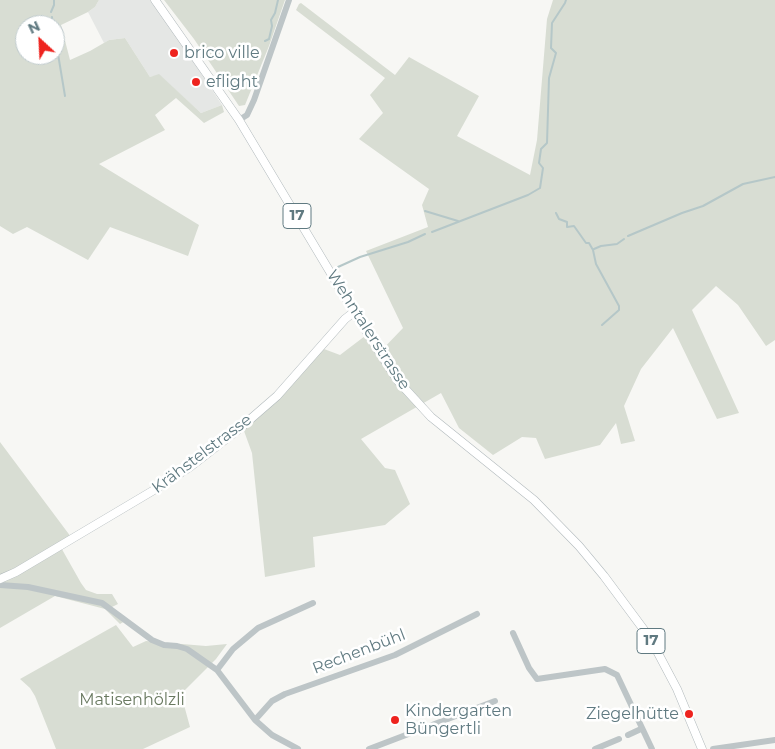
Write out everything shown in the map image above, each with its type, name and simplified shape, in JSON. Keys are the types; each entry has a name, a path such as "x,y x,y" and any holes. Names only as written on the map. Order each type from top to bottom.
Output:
{"main road":[{"name":"Wehntalerstrasse","path":"155,0 239,120 354,312 390,368 412,397 443,427 534,500 579,546 604,576 650,638 678,689 702,749"},
{"name":"Krähstelstrasse","path":"0,579 16,572 190,467 239,429 277,396 345,319 354,312"}],"street":[{"path":"239,120 246,115 254,100 289,0"},
{"path":"0,585 38,589 106,605 152,640 164,645 178,646 186,649 218,670 255,720 272,736 298,749"},
{"path":"218,670 233,649 258,628 313,603"},
{"name":"Rechenbühl","path":"255,720 272,701 285,694 395,655 477,614"},
{"path":"513,633 529,668 537,678 605,669 617,675 652,749"},
{"path":"369,749 495,701"},
{"path":"628,735 642,729"},
{"path":"595,749 619,739"},
{"path":"713,749 743,747 775,740"}],"shaded area":[{"path":"99,0 152,0 222,105 201,113 159,75 150,77 125,38 109,40 104,43 88,12 95,7"}],"green space":[{"path":"0,0 99,0 95,7 88,12 65,23 65,15 15,15 15,65 65,65 65,41 70,60 109,40 125,38 150,77 159,74 201,113 222,105 224,112 204,123 176,98 155,115 165,130 99,164 199,225 188,256 110,227 88,260 27,227 13,234 0,226"},
{"path":"164,0 285,0 245,105 239,106 194,39"},
{"path":"553,0 775,0 775,340 766,346 738,305 716,286 692,310 739,413 717,419 673,328 641,369 624,406 635,441 621,444 616,423 600,445 545,459 536,438 522,437 493,455 459,428 441,393 361,439 385,468 395,470 410,504 385,525 313,537 315,567 265,577 252,453 244,431 324,349 340,355 365,336 378,354 403,328 366,251 428,227 422,205 429,189 359,139 383,113 370,95 385,78 296,10 301,3 395,75 409,57 479,96 457,136 530,175 537,140 547,19"},
{"path":"0,442 71,537 59,544 81,583 86,590 97,594 112,594 118,604 110,608 125,621 120,624 105,609 55,596 0,628"},
{"name":"Matisenhölzli","path":"116,625 133,647 146,641 206,646 227,644 216,659 181,694 190,727 143,749 56,749 35,696 30,688 20,679"}],"waterway":[{"path":"51,12 54,0"},
{"path":"265,41 269,39 272,26 271,20 278,0"},
{"path":"432,232 528,195 540,188 543,168 539,163 541,149 547,143 549,78 556,53 551,48 552,23 566,0"},
{"path":"60,65 65,96"},
{"path":"628,236 703,206 743,184 775,177"},
{"path":"425,211 458,221"},
{"path":"556,213 559,219 567,222 567,227 574,226 586,243 589,243 593,250 596,264 619,306 619,310 602,325"},
{"path":"338,267 360,257 408,242 425,234"},
{"path":"594,249 617,244 624,239"}],"place":[{"name":"brico ville","path":"174,53"},
{"name":"eflight","path":"196,82"},
{"name":"Ziegelhütte","path":"689,714"},
{"name":"Kindergarten Büngertli","path":"395,720"}]}
